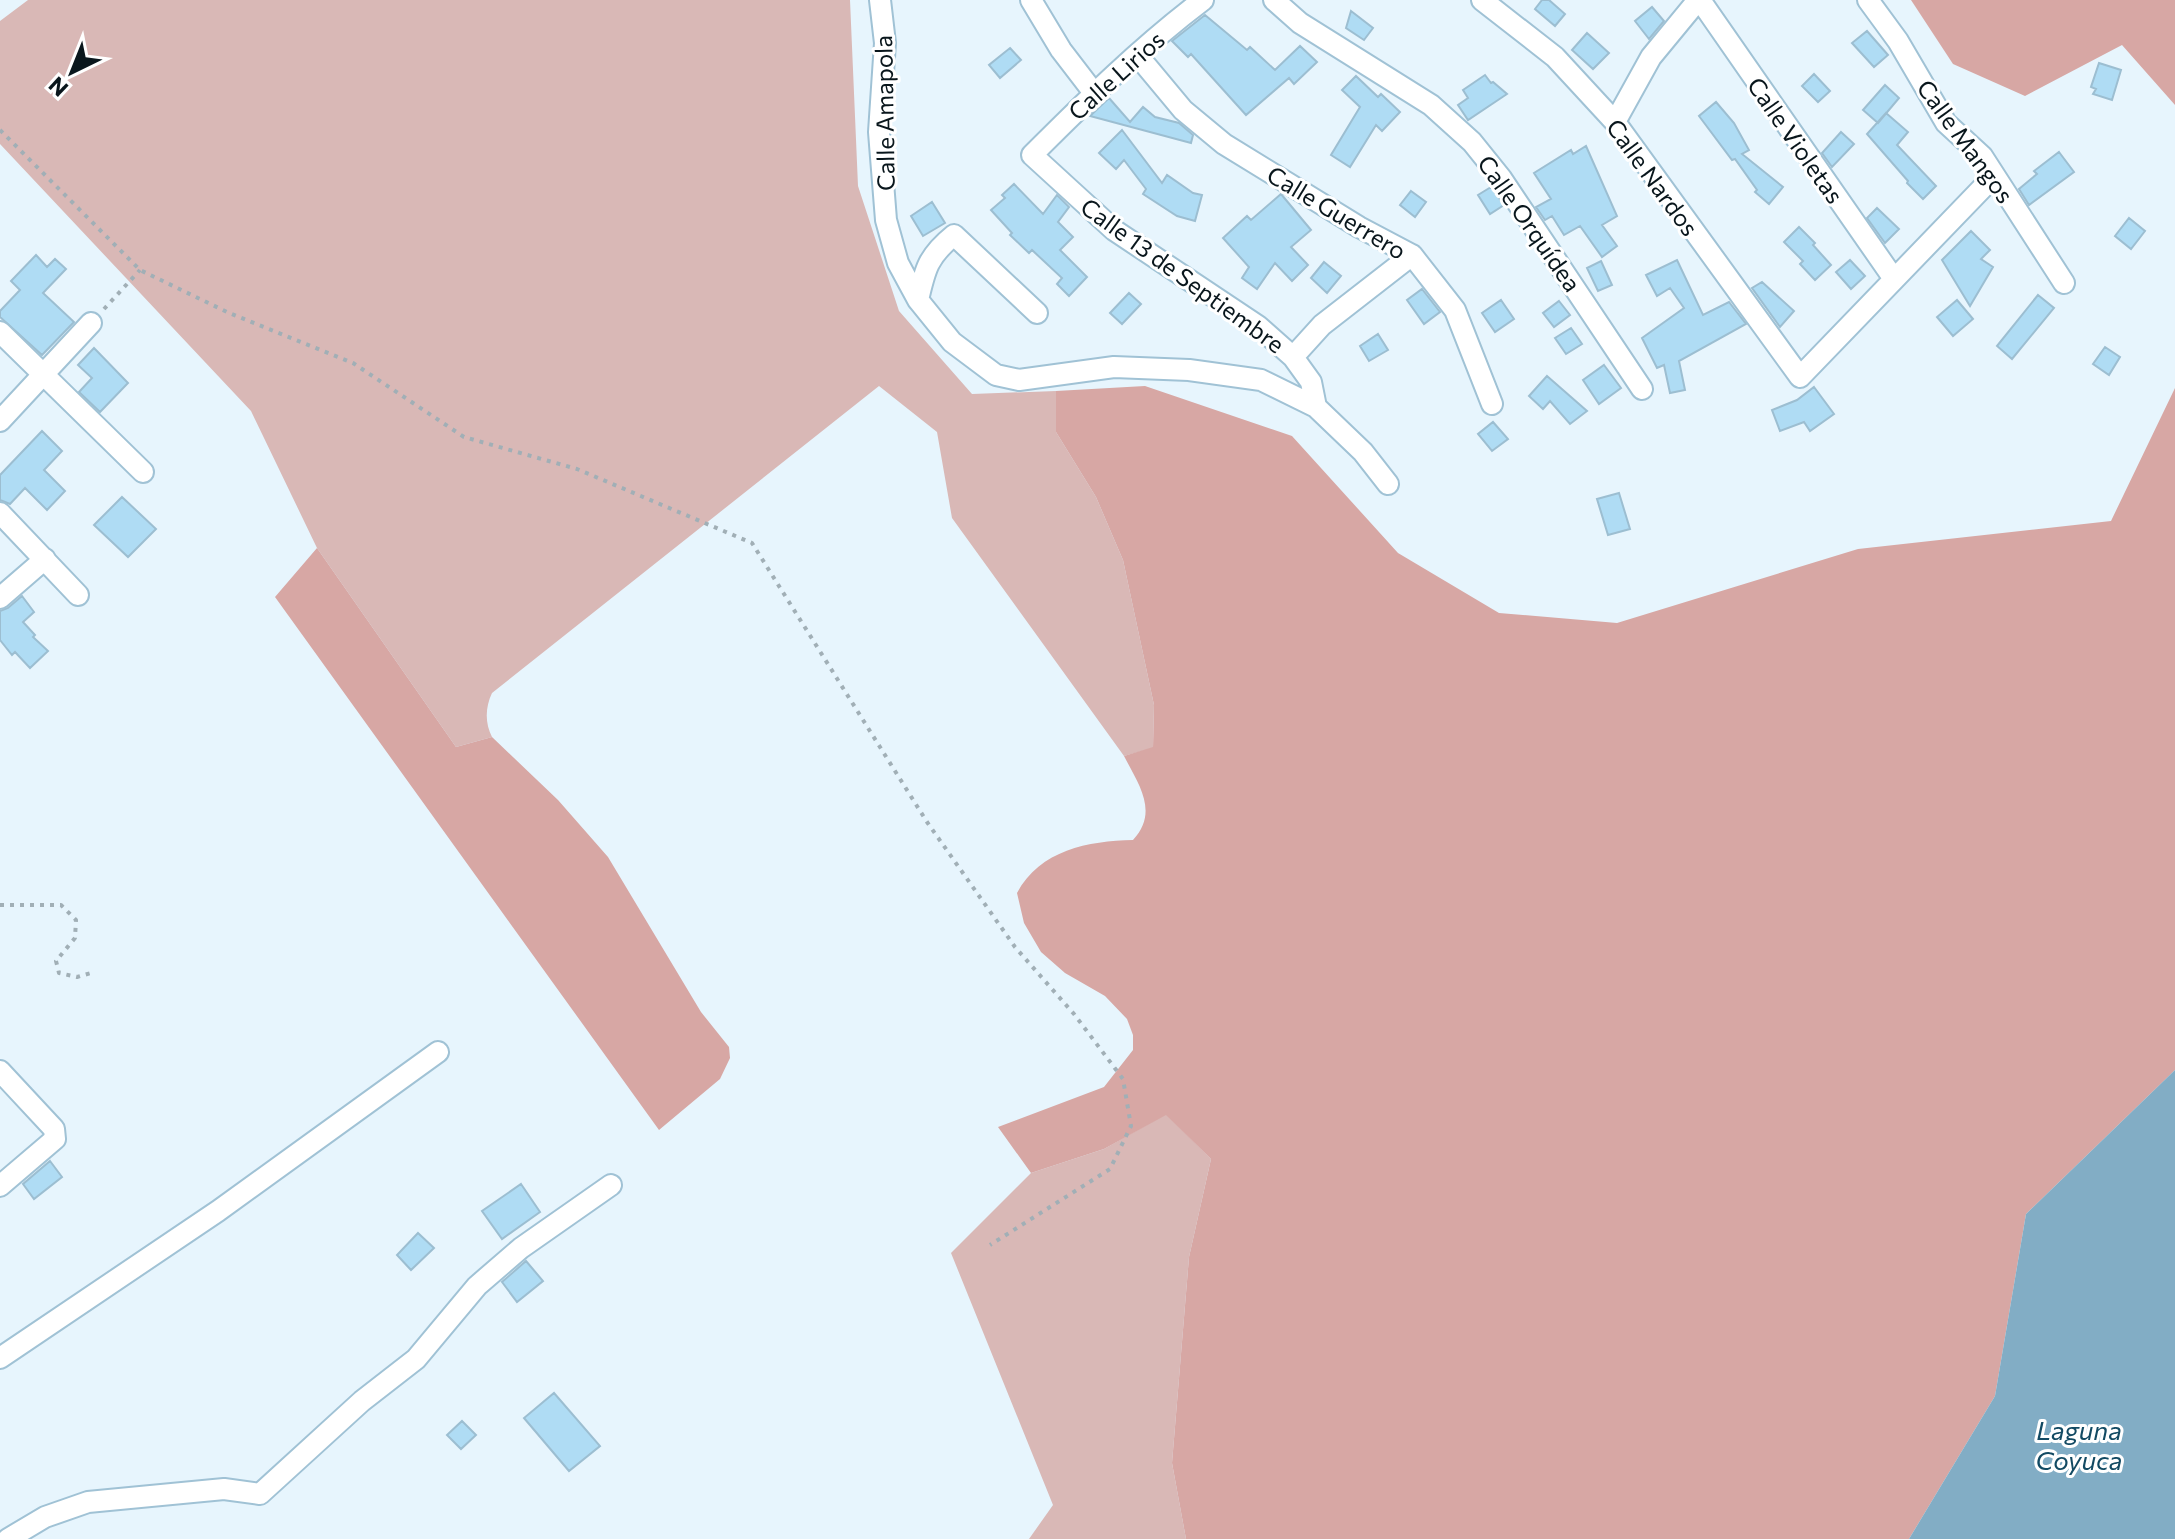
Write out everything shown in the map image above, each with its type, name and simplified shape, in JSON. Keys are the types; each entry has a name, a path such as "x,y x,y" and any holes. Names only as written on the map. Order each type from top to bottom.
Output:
{"street":[{"name":"Calle Amapola","path":"880,0 885,43 879,132 886,220 898,263 918,300 952,342 996,375 1019,380 1114,367 1189,370 1261,380 1316,407 1363,452 1388,484"},
{"path":"1031,0 1061,50 1094,93"},
{"name":"Calle Lirios","path":"1032,155 1094,93 1173,22 1203,0"},
{"name":"Calle Orquídea","path":"1274,0 1300,23 1431,105 1472,142 1501,178 1642,389"},
{"name":"Calle Nardos","path":"1482,0 1555,57 1615,122 1800,377 1894,279"},
{"path":"1615,122 1651,57 1699,0"},
{"name":"Calle Violetas","path":"1699,0 1894,279"},
{"name":"Calle Mangos","path":"1868,0 1898,41 1946,123 1982,156 2064,283"},
{"name":"Calle Guerrero","path":"1138,56 1183,110 1224,144 1359,227 1412,255 1455,310 1492,404"},
{"name":"Calle 13 de Septiembre","path":"1032,155 1114,230 1258,326 1293,357 1311,382 1316,407"},
{"path":"1894,279 1993,177"},
{"path":"918,300 926,267 938,248 954,235 1037,313"},
{"path":"1293,357 1322,325 1412,255"},
{"path":"0,421 91,323"},
{"path":"0,332 143,472"},
{"path":"0,513 78,595"},
{"path":"0,598 45,559"},
{"path":"0,1358 218,1211 438,1052"},
{"path":"0,1071 54,1129 55,1139 0,1186"},
{"path":"8,1539 45,1517 88,1502 224,1489 260,1494 362,1401 416,1359 477,1286 521,1248 611,1185"}],"path":[{"path":"0,130 140,270 227,312 353,363 464,437 577,469 752,543 927,822 1015,947 1074,1014 1123,1079 1131,1126 1110,1169 990,1245"},
{"path":"91,323 140,270"},
{"path":"0,905 61,905 76,920 75,938 56,961 59,973 77,977 91,973"}],"shaded area":[{"path":"28,0 850,0 858,186 899,311 972,394 1056,391 1056,432 1096,497 1123,560 1154,705 1153,748 1124,756 952,518 937,432 879,386 492,693 487,715 492,737 456,747 317,548 251,411 0,144 0,21"},
{"path":"1911,0 2175,0 2175,105 2122,45 2025,96 1953,64"},
{"path":"1145,386 1292,436 1398,553 1499,613 1617,623 1858,549 2111,521 2175,388 2175,1070 2026,1214 1995,1396 1909,1539 1186,1539 1172,1463 1189,1257 1211,1159 1166,1115 1104,1149 1031,1173 998,1127 1104,1087 1133,1050 1133,1035 1127,1019 1105,996 1065,973 1041,952 1024,923 1017,893 1038,867 1052,858 1083,846 1133,840 1145,819 1144,798 1124,756 1153,747 1154,705 1123,560 1096,497 1056,432 1056,391"},
{"path":"317,548 456,747 492,737 558,800 608,857 701,1012 729,1047 730,1058 720,1079 659,1130 275,597"},
{"path":"1166,1114 1211,1159 1189,1257 1172,1463 1186,1539 1029,1539 1053,1505 951,1253 1031,1173 1104,1149"}],"water":[{"name":"Laguna Coyuca","path":"2175,1070 2175,1539 1909,1539 1995,1396 2026,1214"}],"building":[{"path":"1542,0 1549,0 1565,14 1555,26 1535,9"},
{"path":"1652,7 1664,21 1649,39 1635,21"},
{"path":"1351,11 1373,28 1364,40 1346,28"},
{"path":"1205,15 1247,50 1250,47 1275,70 1300,46 1317,62 1294,84 1289,78 1246,115 1191,54 1188,57 1172,41"},
{"path":"1867,31 1888,55 1874,67 1852,43"},
{"path":"1587,33 1609,53 1593,69 1572,50"},
{"path":"1010,48 1021,60 1000,78 989,65"},
{"path":"2099,63 2121,70 2112,100 2093,94 2096,89 2091,87"},
{"path":"1814,74 1830,91 1818,102 1802,86"},
{"path":"1485,75 1507,94 1468,120 1458,105 1468,98 1463,90"},
{"path":"1356,76 1400,112 1382,131 1376,125 1350,167 1331,155 1360,107 1342,90"},
{"path":"1885,85 1899,98 1878,123 1863,110"},
{"path":"1109,98 1130,122 1143,107 1155,117 1179,123 1193,135 1191,143 1090,116"},
{"path":"1716,102 1734,123 1749,150 1742,154 1783,187 1769,204 1755,192 1757,190 1735,159 1732,160 1699,116"},
{"path":"1886,113 1908,132 1897,145 1936,186 1923,199 1867,134"},
{"path":"1122,130 1162,183 1167,175 1193,193 1202,195 1195,221 1177,216 1143,194 1146,189 1124,160 1116,169 1099,153"},
{"path":"1841,132 1854,144 1832,167 1822,153"},
{"path":"1586,146 1617,216 1602,225 1617,246 1602,257 1580,226 1564,235 1552,216 1545,220 1536,207 1551,199 1534,173 1571,150 1573,154"},
{"path":"2059,152 2074,172 2029,205 2019,189 2037,174 2034,171"},
{"path":"1014,184 1043,214 1057,195 1069,207 1058,222 1073,237 1060,250 1087,277 1069,296 1057,284 1062,278 1032,250 1029,253 1010,235 1012,233 991,210 1005,198 1002,195"},
{"path":"1491,187 1504,205 1490,214 1478,195"},
{"path":"1411,191 1426,202 1415,217 1400,205"},
{"path":"1281,194 1311,230 1291,247 1308,265 1292,281 1275,263 1257,289 1242,278 1249,267 1223,238 1247,216 1251,220"},
{"path":"932,202 945,223 923,236 911,216"},
{"path":"1877,208 1899,229 1885,243 1867,218"},
{"path":"2129,218 2145,231 2131,249 2115,236"},
{"path":"1799,227 1831,265 1815,280 1800,264 1803,261 1784,242"},
{"path":"1971,231 1990,250 1981,259 1993,267 1970,306 1942,260"},
{"path":"36,255 47,267 55,259 66,269 43,293 74,322 42,355 0,317 0,311 20,290 11,281"},
{"path":"1677,260 1703,315 1729,302 1746,324 1679,361 1685,390 1670,393 1664,365 1657,368 1642,338 1684,308 1670,288 1657,296 1646,275"},
{"path":"1850,260 1865,276 1851,289 1836,272"},
{"path":"1601,261 1612,285 1598,291 1587,268"},
{"path":"1324,262 1341,276 1327,293 1311,278"},
{"path":"1762,282 1794,311 1780,327 1752,288"},
{"path":"1422,289 1440,312 1424,324 1407,300"},
{"path":"1129,293 1141,304 1122,324 1110,313"},
{"path":"2038,295 2054,308 2012,359 1997,346"},
{"path":"1501,300 1514,319 1495,332 1482,313"},
{"path":"1957,300 1973,319 1953,336 1937,317"},
{"path":"1559,301 1570,315 1554,327 1543,313"},
{"path":"1571,328 1582,344 1566,354 1555,338"},
{"path":"1378,334 1388,350 1369,361 1360,346"},
{"path":"2105,347 2120,357 2109,375 2093,364"},
{"path":"94,348 128,383 100,412 79,392 92,378 78,365"},
{"path":"1604,365 1621,388 1599,404 1583,380"},
{"path":"1547,376 1587,411 1570,424 1550,401 1543,409 1529,396"},
{"path":"1814,387 1834,414 1810,431 1804,422 1780,431 1772,410 1797,400"},
{"path":"1493,422 1508,439 1492,451 1478,434"},
{"path":"42,431 62,451 44,470 65,491 47,510 25,488 10,504 0,500 0,475"},
{"path":"1619,493 1630,529 1608,535 1597,499"},
{"path":"122,497 156,529 128,557 94,525"},
{"path":"22,596 34,612 23,622 48,651 30,668 15,652 12,655 0,640 0,611"},
{"path":"50,1161 62,1177 34,1199 23,1184"},
{"path":"521,1184 540,1212 502,1239 482,1211"},
{"path":"418,1233 434,1248 411,1270 397,1255"},
{"path":"526,1261 543,1281 517,1302 502,1282"},
{"path":"554,1393 600,1446 569,1471 524,1418"},
{"path":"462,1421 476,1435 461,1449 447,1435"}]}
